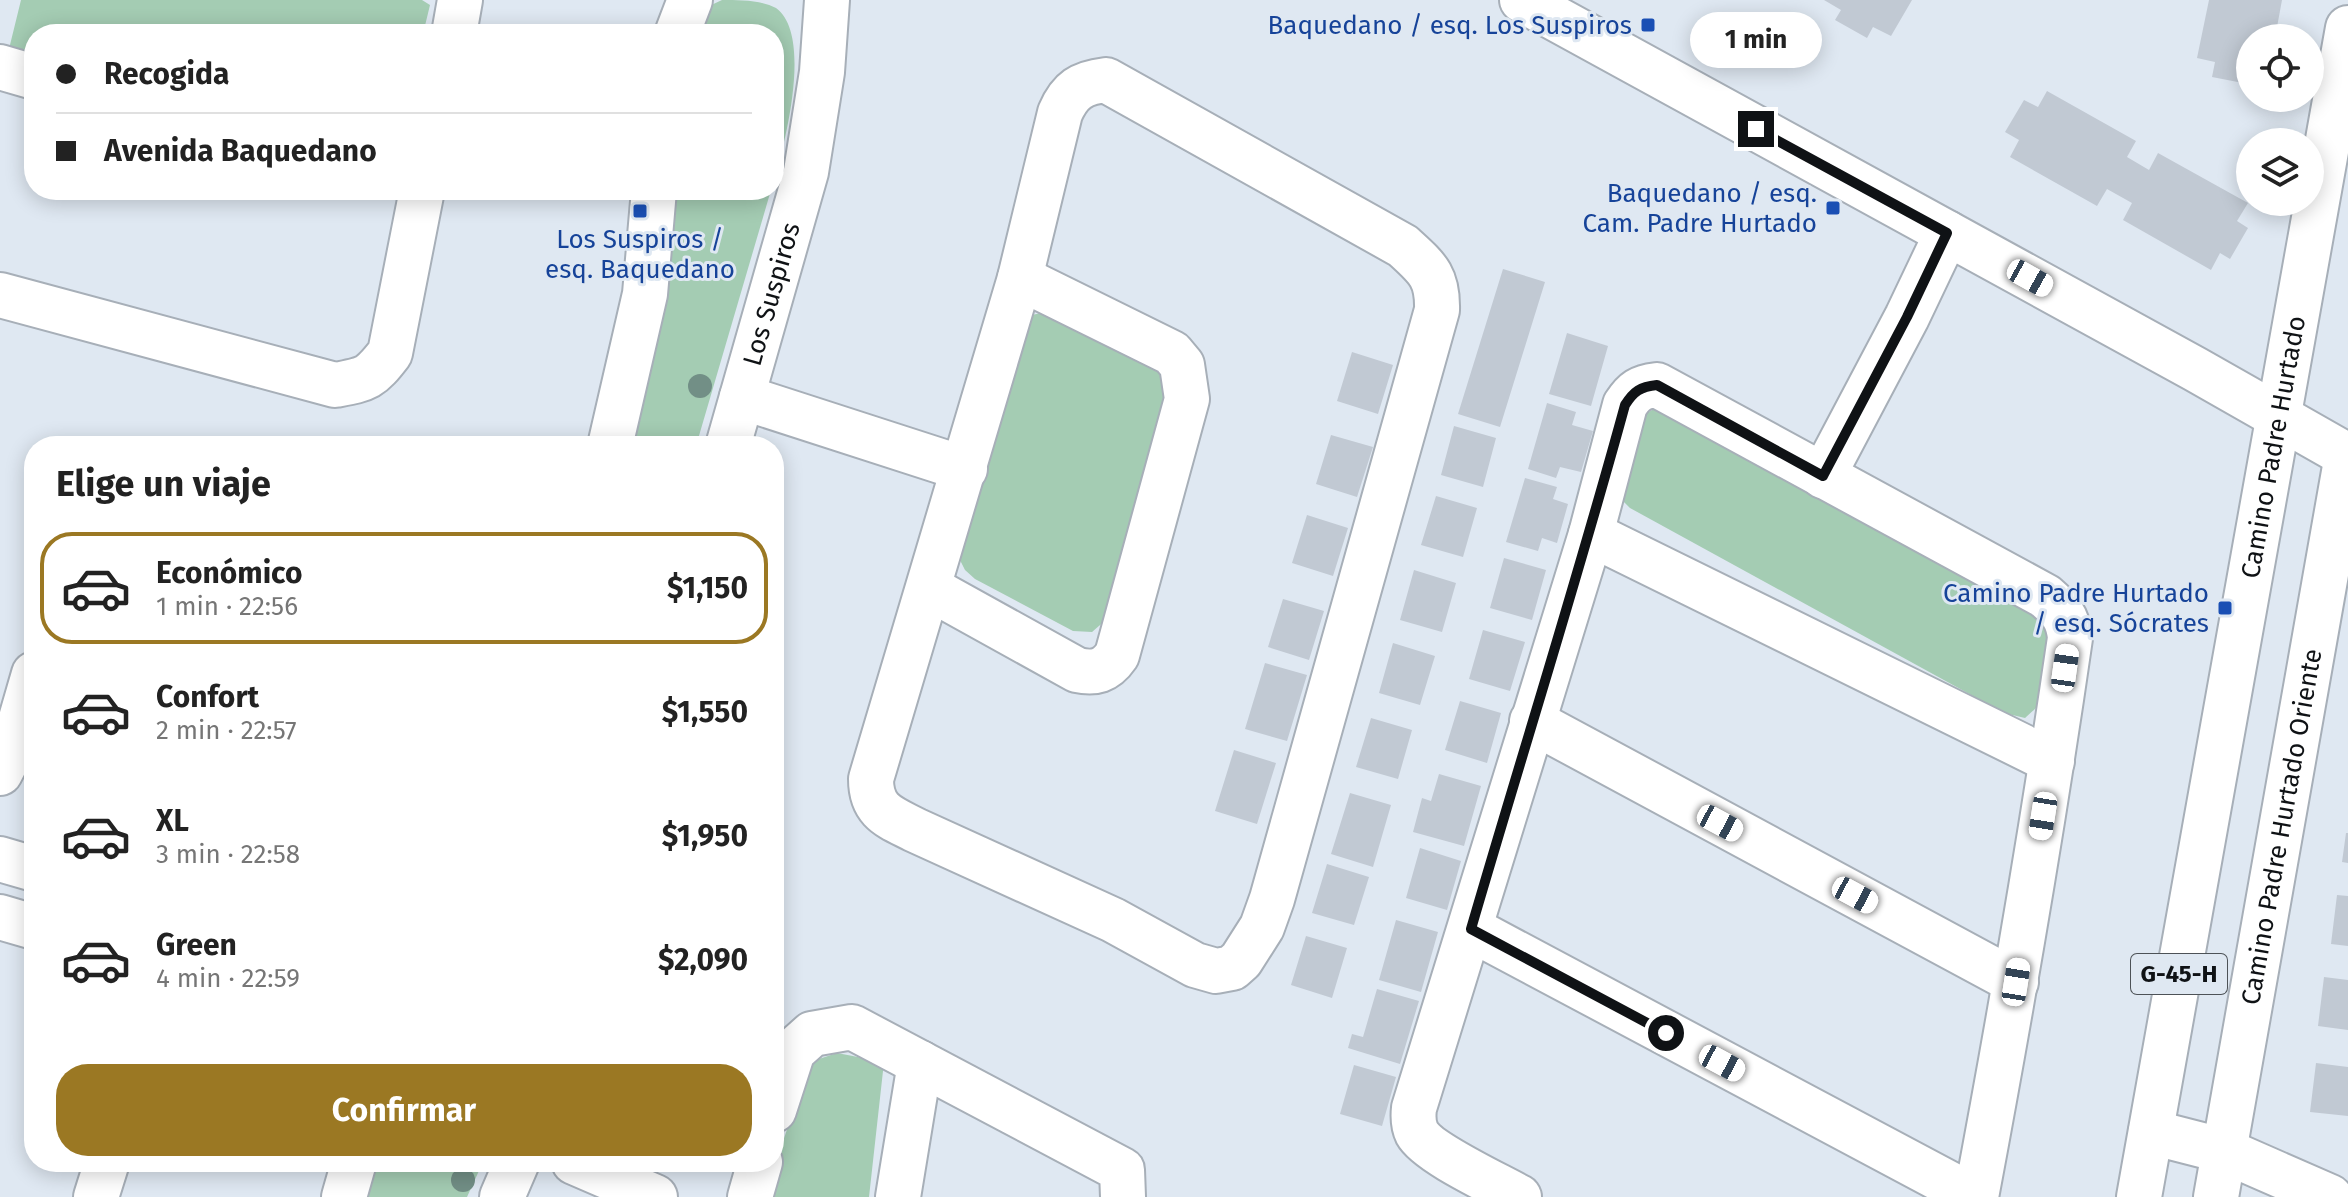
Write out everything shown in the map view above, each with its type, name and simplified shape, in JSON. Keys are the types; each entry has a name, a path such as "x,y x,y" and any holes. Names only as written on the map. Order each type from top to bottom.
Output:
{"street":[{"path":"456,24 460,0"},
{"path":"681,24 690,0"},
{"path":"1522,0 1572,12 1947,233 2347,456"},
{"name":"Los Suspiros","path":"731,436 806,172 822,72 820,3"},
{"name":"Camino Padre Hurtado","path":"2139,1197 2348,28"},
{"path":"0,67 24,74"},
{"path":"1106,80 1403,246 1426,266 1437,292 1437,310 1272,899 1262,927 1241,960 1232,968 1216,971 1195,965 1113,920 915,830 885,814 875,804 871,792 871,779 1020,278 1052,143 1066,99 1077,86 1106,80"},
{"path":"0,295 335,385 360,380 374,374 390,353 418,200"},
{"path":"612,436 645,294 653,200"},
{"path":"1823,476 1907,317 1947,233"},
{"path":"929,588 1077,670 1091,673 1108,667 1117,655 1187,399 1182,365 1172,353 1020,278"},
{"path":"1471,929 1975,1197 2016,982 2052,761 2070,638 2069,620 2045,596 1657,385 1632,392 1625,405 1591,534 1414,1108 1413,1121 1418,1134 1429,1147 1519,1197"},
{"path":"742,397 965,469"},
{"name":"Camino Padre Hurtado Oriente","path":"2216,1197 2347,456"},
{"path":"1591,534 2052,761"},
{"path":"0,773 12,750 24,709"},
{"path":"1532,721 2016,982"},
{"path":"0,859 24,866"},
{"path":"0,917 24,924"},
{"path":"784,1079 793,1051 812,1034 852,1027 1122,1170 1123,1197"},
{"path":"898,1197 920,1063"},
{"path":"2151,1132 2225,1151 2330,1197"},
{"path":"96,1197 104,1172"},
{"path":"344,1197 351,1172"},
{"path":"502,1197 513,1172"},
{"path":"597,1172 655,1197"},
{"path":"750,1197 757,1172"}],"green space":[{"path":"21,0 422,0 430,5 425,24 24,24 24,53 9,49"},
{"path":"722,0 757,2 776,8 787,22 793,41 795,65 784,141 784,24 697,24 705,8"},
{"path":"671,200 768,200 699,436 629,436"},
{"path":"1051,311 1163,372 1169,396 1107,619 1092,632 1073,631 975,579 965,570 959,558 1027,316"},
{"path":"1652,410 1661,410 2037,615 2047,630 2047,644 2036,708 2025,718 2004,713 1630,508 1618,496 1644,415"},
{"path":"837,1053 884,1062 869,1197 764,1197 773,1172 784,1172 784,1138 810,1062"},
{"path":"362,1172 478,1172 467,1197 355,1197"}],"building":[{"path":"1824,0 1912,0 1891,36 1873,27 1867,38 1835,20 1841,10"},
{"path":"2209,0 2282,0 2278,24 2236,24 2236,82 2212,77 2215,62 2197,58"},
{"path":"2047,91 2136,141 2127,157 2149,170 2158,153 2236,196 2236,216 2240,216 2237,221 2248,228 2230,259 2220,253 2211,270 2123,220 2132,203 2107,189 2097,206 2010,157 2019,140 2005,132 2024,100 2038,107"},
{"path":"1503,269 1545,282 1500,427 1458,414"},
{"path":"1567,333 1608,346 1591,406 1549,394"},
{"path":"1352,352 1393,365 1378,414 1337,401"},
{"path":"1547,403 1576,412 1572,425 1593,431 1581,472 1560,467 1556,478 1528,469"},
{"path":"1454,426 1496,438 1483,487 1441,475"},
{"path":"1331,435 1373,447 1357,497 1316,484"},
{"path":"1525,478 1557,487 1553,499 1568,504 1557,543 1542,538 1538,551 1506,542"},
{"path":"1436,496 1477,508 1463,557 1421,545"},
{"path":"1307,515 1348,528 1333,576 1292,563"},
{"path":"1504,558 1546,570 1532,620 1490,608"},
{"path":"1414,570 1456,583 1442,632 1400,620"},
{"path":"1283,599 1324,611 1309,660 1268,647"},
{"path":"1483,630 1525,642 1510,691 1469,679"},
{"path":"1393,643 1435,656 1420,705 1379,693"},
{"path":"1265,663 1307,675 1287,741 1245,729"},
{"path":"1460,701 1501,713 1487,763 1445,750"},
{"path":"1371,718 1412,730 1398,779 1356,767"},
{"path":"1234,750 1276,763 1257,824 1215,811"},
{"path":"1439,774 1481,786 1464,846 1413,832 1422,798 1431,801"},
{"path":"1350,793 1391,805 1373,867 1331,854"},
{"path":"2348,833 2348,863 2342,862"},
{"path":"1420,848 1461,861 1447,910 1406,898"},
{"path":"1327,864 1369,877 1354,925 1312,913"},
{"path":"2337,895 2348,896 2348,946 2331,944"},
{"path":"1396,920 1438,932 1421,992 1379,980"},
{"path":"1306,936 1347,948 1332,998 1291,985"},
{"path":"2324,977 2348,980 2348,1030 2318,1026"},
{"path":"1377,989 1419,1001 1400,1064 1348,1048 1352,1034 1363,1037"},
{"path":"2316,1063 2348,1067 2348,1116 2310,1112"},
{"path":"1354,1065 1396,1077 1382,1126 1340,1114"}],"place":[{"name":"Baquedano / esq. Los Suspiros","path":"1648,25"},
{"name":"Baquedano / esq. Cam. Padre Hurtado","path":"1833,208"},
{"name":"Los Suspiros / esq. Baquedano","path":"640,211"},
{"name":"Camino Padre Hurtado / esq. Sócrates","path":"2225,608"}],"route":[{"path":"1666,1033 1471,929 1591,534 1625,405 1632,392 1657,385 1823,476 1907,317 1947,233 1756,129"}]}
